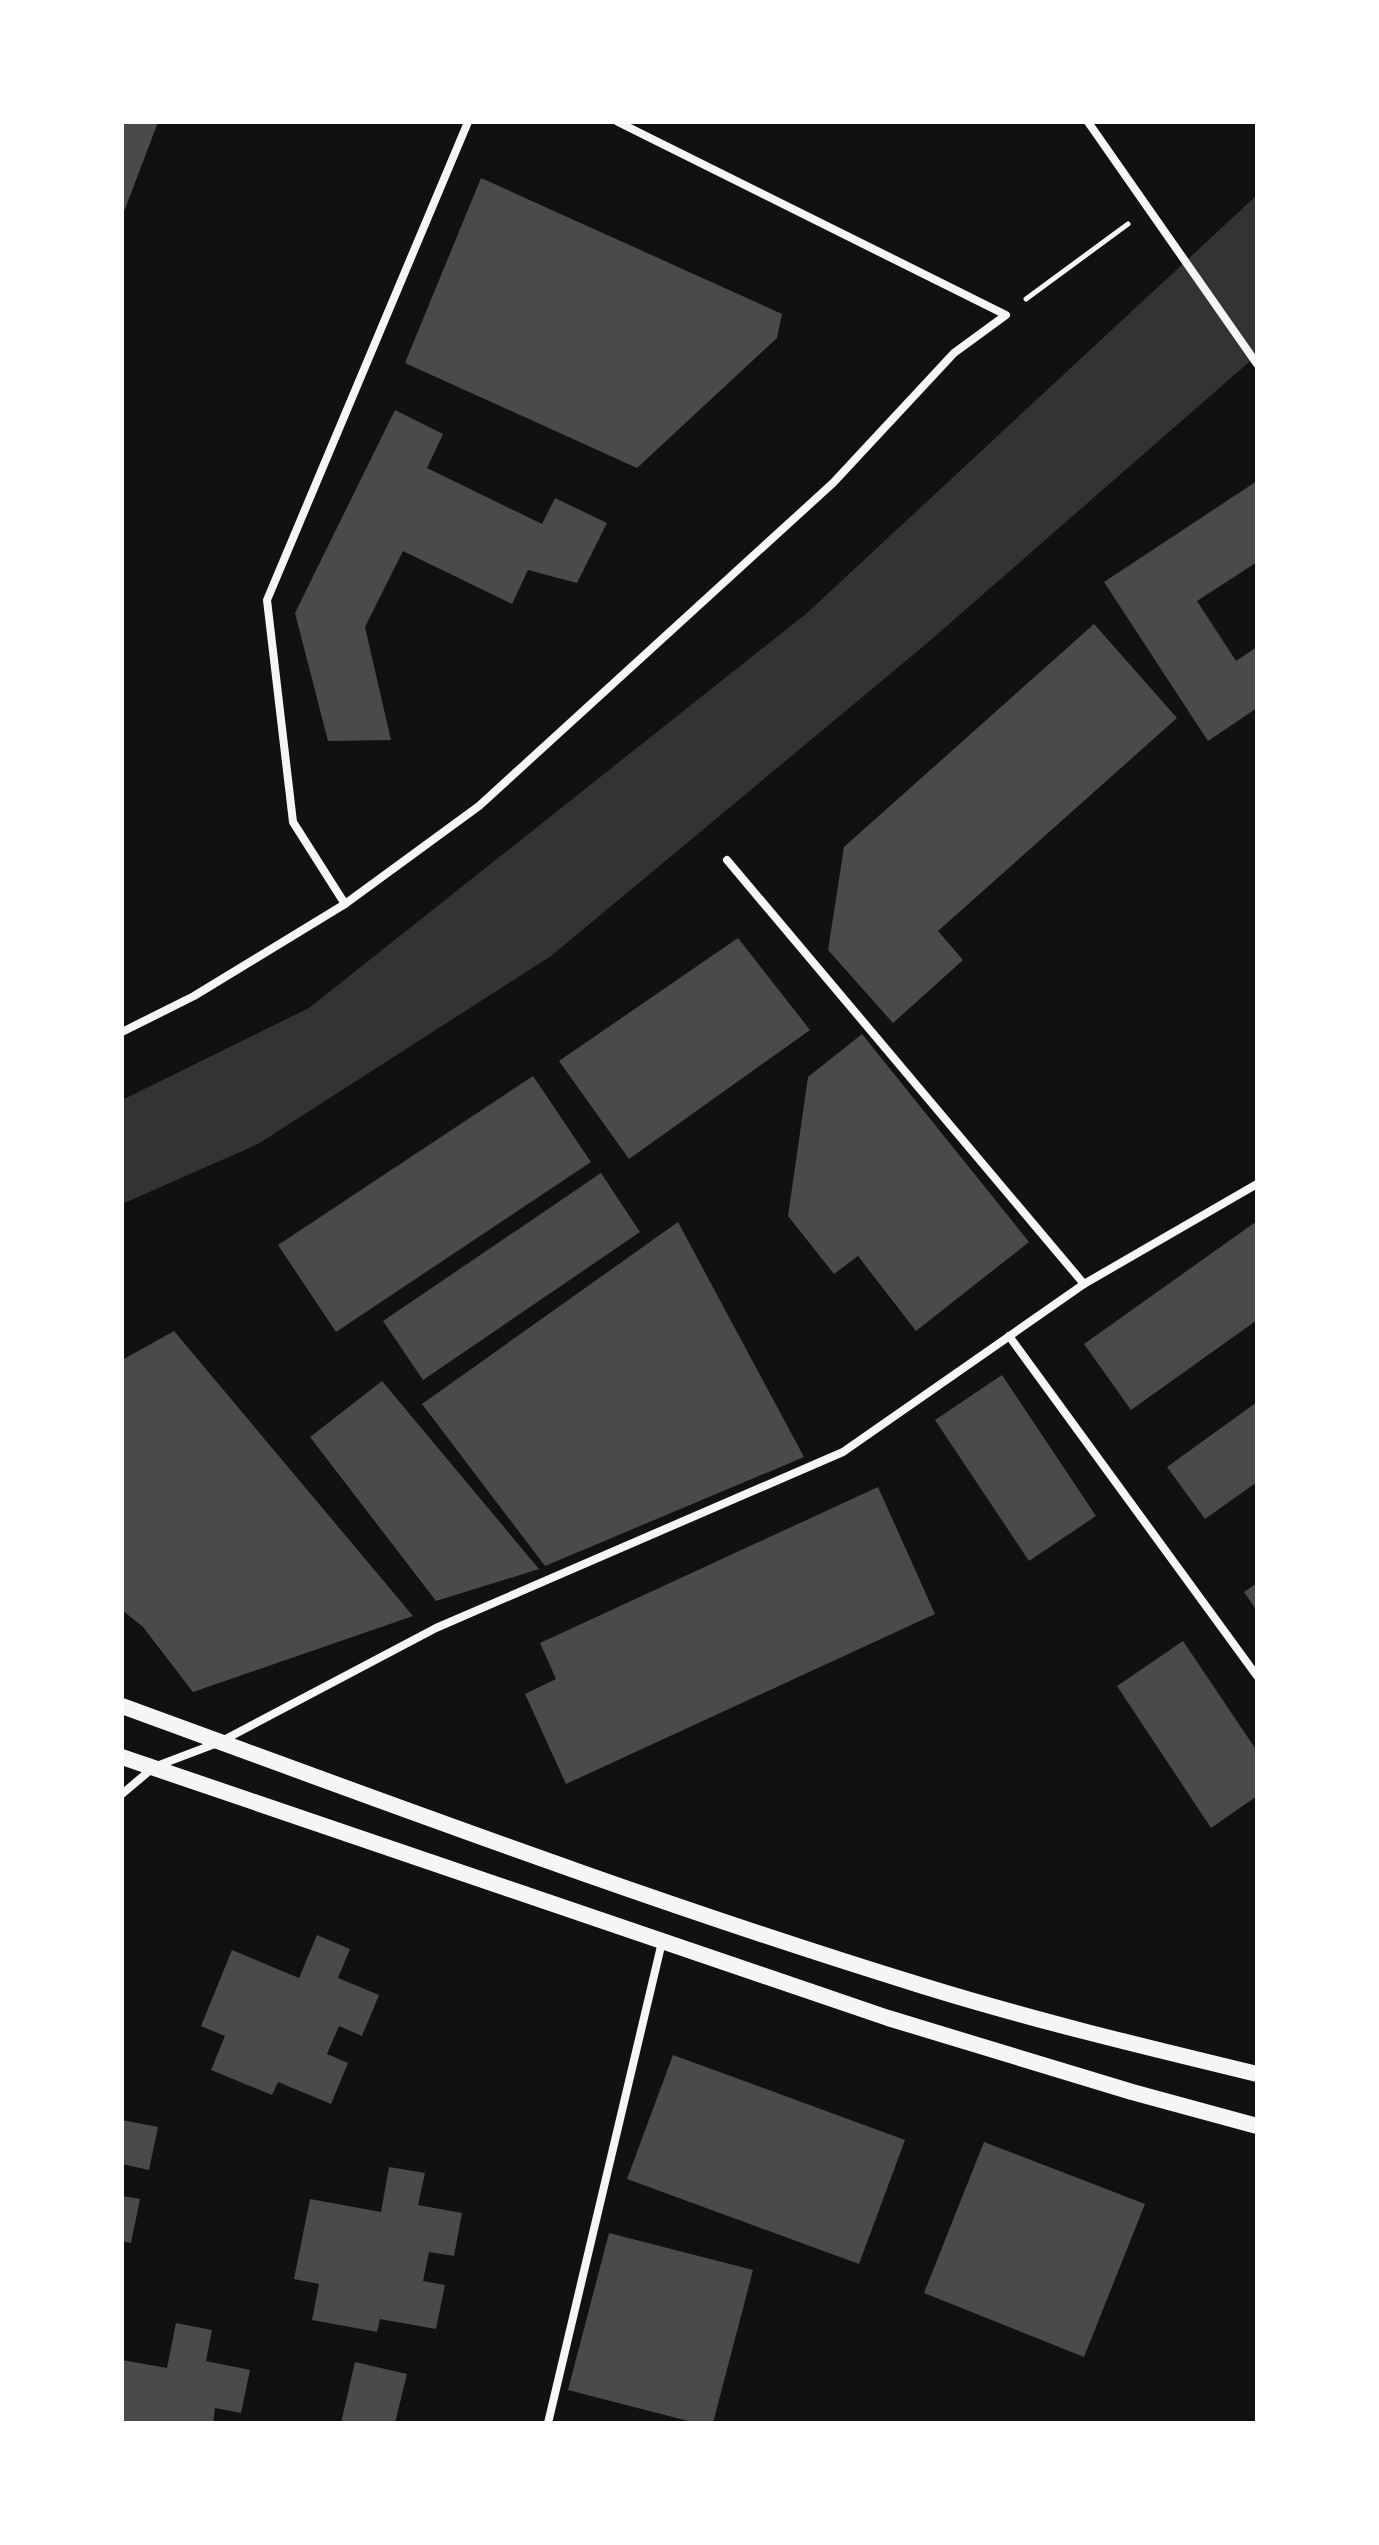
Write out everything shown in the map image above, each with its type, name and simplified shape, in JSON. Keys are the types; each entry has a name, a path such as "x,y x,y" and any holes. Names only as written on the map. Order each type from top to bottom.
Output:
{"main road":[{"path":"122,1706 738,1926 910,1982 1087,2033 1257,2074"},
{"path":"122,1757 888,2018 1132,2092 1257,2126"}],"street":[{"path":"345,904 293,822 267,600 468,122"},
{"path":"1088,122 1257,364"},
{"path":"122,1032 194,996 345,904 479,806 833,483 954,353 1006,315 622,123"},
{"path":"727,860 1084,1284"},
{"path":"122,1794 154,1767 220,1742 436,1628 843,1452 1084,1284 1257,1184"},
{"path":"1009,1336 1257,1676"},
{"path":"548,2423 662,1942"}],"path":[{"path":"1006,315 1148,210"}],"shaded area":[{"path":"1257,195 1257,355 925,645 551,956 258,1144 122,1204 122,1100 309,1008 807,613"}],"building":[{"path":"122,122 158,122 122,217"},
{"path":"481,178 782,314 777,338 637,468 405,363"},
{"path":"395,410 443,434 427,468 542,524 555,498 607,523 577,583 528,570 512,604 403,551 365,627 391,740 328,741 295,613"},
{"path":"1257,481 1257,562 1197,601 1236,661 1257,647 1257,708 1208,741 1104,582"},
{"path":"1094,624 1177,718 938,931 963,960 893,1023 828,950 844,847"},
{"path":"738,938 810,1030 629,1159 559,1061"},
{"path":"862,1034 1029,1242 916,1331 858,1256 834,1274 788,1216 808,1077"},
{"path":"533,1076 591,1162 336,1332 278,1245"},
{"path":"601,1173 640,1232 423,1380 383,1321"},
{"path":"1257,1221 1257,1320 1131,1410 1084,1344"},
{"path":"678,1222 804,1457 545,1566 422,1404"},
{"path":"174,1331 413,1616 193,1692 143,1627 122,1610 122,1360"},
{"path":"1002,1375 1096,1516 1029,1561 935,1420"},
{"path":"382,1381 539,1569 436,1601 310,1437"},
{"path":"1257,1402 1257,1482 1205,1519 1167,1467"},
{"path":"878,1487 935,1614 566,1784 525,1694 556,1679 540,1643"},
{"path":"1257,1583 1257,1611 1244,1592"},
{"path":"1183,1641 1257,1751 1257,1796 1211,1828 1117,1686"},
{"path":"317,1935 350,1949 338,1978 379,1995 362,2036 339,2026 327,2054 348,2063 331,2104 278,2082 272,2095 211,2070 225,2036 201,2026 232,1950 299,1978"},
{"path":"673,2055 905,2140 859,2264 627,2179"},
{"path":"122,2120 158,2127 149,2170 122,2164"},
{"path":"984,2142 1145,2204 1084,2357 924,2293"},
{"path":"389,2167 425,2173 418,2205 462,2213 454,2256 429,2252 423,2281 445,2285 436,2329 380,2319 377,2332 312,2320 319,2284 294,2279 310,2199 381,2212"},
{"path":"122,2196 140,2199 131,2243 122,2241"},
{"path":"609,2233 753,2270 713,2423 696,2423 568,2390"},
{"path":"176,2323 212,2330 206,2361 250,2370 241,2413 215,2408 213,2423 122,2423 122,2360 167,2368"},
{"path":"355,2362 407,2374 395,2423 341,2423"}]}
